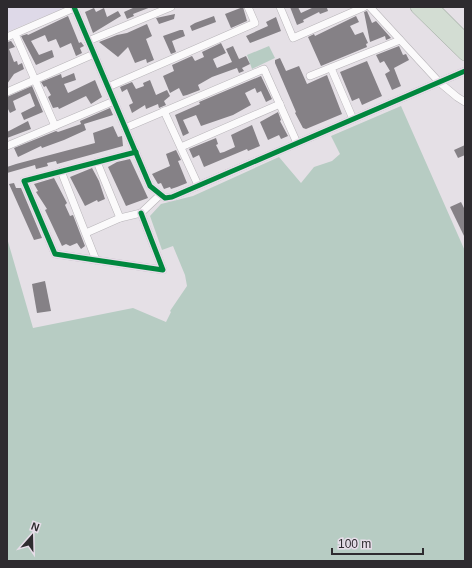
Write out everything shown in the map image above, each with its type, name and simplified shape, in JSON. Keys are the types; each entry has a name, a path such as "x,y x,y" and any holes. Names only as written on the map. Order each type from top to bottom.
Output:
{"highway":[{"path":"417,7 465,54"},
{"path":"432,7 465,40"}],"street":[{"path":"7,37 74,7 150,186 165,198 172,197 198,186 462,72"},
{"path":"88,41 171,7"},
{"path":"108,87 255,23 248,7"},
{"path":"280,7 293,38 364,7"},
{"path":"370,7 439,82 465,102"},
{"path":"15,34 55,126"},
{"path":"310,76 400,40"},
{"path":"7,92 94,54"},
{"path":"331,68 353,119"},
{"path":"125,128 264,69 297,143"},
{"path":"7,146 114,100"},
{"path":"180,147 280,104"},
{"path":"164,111 198,186"},
{"path":"136,152 24,181 55,254 163,270 141,213"},
{"path":"97,162 120,218"},
{"path":"61,171 96,260"},
{"path":"86,233 120,218 141,213 160,195"}],"shaded area":[{"path":"7,7 67,7 7,32"}],"green space":[{"path":"269,46 275,58 252,69 247,55"},
{"path":"401,106 465,251 465,561 7,561 7,238 33,328 133,308 166,322 171,312 170,311 187,286 185,275 173,246 162,250 150,216 161,204 193,196 279,157 301,183 314,167 332,161 340,154 331,136"}],"building":[{"path":"135,7 151,7 133,14 134,16 127,19 124,12"},
{"path":"243,7 247,21 231,28 225,14"},
{"path":"290,7 298,7 301,13 314,7 329,7 327,8 328,11 320,14 319,12 303,20 304,22 297,25"},
{"path":"94,8 96,12 104,8 107,17 118,11 121,16 93,33 85,12"},
{"path":"367,11 372,23 376,21 391,38 386,40 385,36 370,42 364,12"},
{"path":"175,14 174,19 159,24 156,18"},
{"path":"68,16 79,43 81,42 84,46 80,48 82,53 76,56 71,43 60,48 56,39 48,42 45,35 31,41 39,55 52,50 54,57 36,65 21,36 28,35"},
{"path":"214,16 216,22 192,31 190,26"},
{"path":"356,16 359,22 350,26 355,35 363,32 368,43 366,44 367,47 321,66 308,37 314,34 315,36"},
{"path":"276,17 281,31 250,43 246,36 268,26 266,22"},
{"path":"147,24 152,36 146,39 154,60 147,63 146,59 135,63 128,47 118,57 99,42 127,33"},
{"path":"183,30 185,36 172,41 176,52 171,54 163,36"},
{"path":"11,41 15,47 9,49 14,62 17,61 18,65 22,63 24,69 14,74 7,84 7,42"},
{"path":"221,43 226,53 213,59 217,68 232,62 226,49 233,46 239,59 246,56 250,64 242,68 244,71 239,73 237,68 212,77 198,85 200,90 187,95 183,96 179,88 170,93 163,76 174,71 172,65 192,56 195,61 204,57 202,52"},
{"path":"399,46 403,55 406,54 409,60 394,68 401,86 392,90 385,74 390,71 384,61 380,63 376,55"},
{"path":"280,58 286,71 299,66 307,84 327,75 342,114 306,129 303,128 295,113 296,112 275,63 275,60"},
{"path":"367,61 382,96 362,105 359,98 352,101 340,72"},
{"path":"74,73 76,80 64,84 68,93 95,80 102,97 91,104 86,96 59,109 58,107 53,108 48,97 51,95 46,86 44,87 41,82 61,74 62,78"},
{"path":"261,76 272,99 266,102 261,91 257,93 255,88 245,93 251,105 233,115 201,126 196,115 183,120 189,133 183,136 175,115 200,104 199,102"},
{"path":"150,80 156,95 167,90 170,96 164,101 166,105 159,108 158,104 146,109 145,105 132,113 129,105 133,103 127,89 122,92 120,87 132,82 136,89 144,86 143,83"},
{"path":"32,86 43,112 24,120 21,113 35,106 30,93 13,101 16,110 10,113 7,107 7,97"},
{"path":"110,108 113,115 84,124 86,130 42,148 41,146 18,157 14,148 56,131 58,132 81,124 80,121"},
{"path":"278,112 280,121 288,136 281,139 279,135 268,140 260,122"},
{"path":"28,121 31,129 7,138 7,132"},
{"path":"252,125 260,146 248,151 247,149 204,167 199,155 193,158 189,149 216,138 218,144 216,145 220,153 235,147 231,135"},
{"path":"113,126 118,137 122,136 123,146 57,164 56,161 47,163 48,166 36,169 35,165 7,173 7,167 95,143 93,133"},
{"path":"465,145 465,155 458,158 454,150"},
{"path":"176,150 181,160 178,161 187,183 171,189 170,187 164,189 161,183 158,184 152,174 170,166 166,154"},
{"path":"130,159 148,198 126,206 108,167 117,162"},
{"path":"92,168 99,181 105,199 98,202 97,200 85,206 70,177"},
{"path":"54,178 67,203 65,205 70,216 73,215 85,246 81,249 77,243 70,246 66,244 62,246 45,210 47,209 36,192 38,191 34,184"},
{"path":"14,183 16,188 21,188 42,238 34,240 9,184"},
{"path":"461,202 465,210 465,238 450,207"},
{"path":"45,281 51,311 37,313 32,284"}],"cycle path":[{"path":"74,7 150,186 165,198 172,197 465,71"},
{"path":"136,152 24,181 55,254 163,270 141,213"}]}
